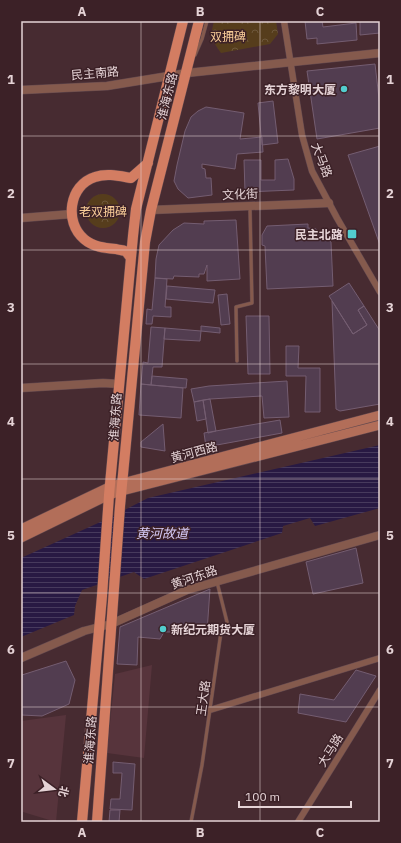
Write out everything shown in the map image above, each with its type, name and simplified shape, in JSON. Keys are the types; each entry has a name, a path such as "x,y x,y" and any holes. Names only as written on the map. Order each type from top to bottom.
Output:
{"main road":[{"name":"淮海东路","path":"82,822 119,384 136,209 183,21"},
{"name":"淮海东路","path":"97,822 120,506 144,242 199,21"},
{"path":"131,258 124,251 95,246 84,240 76,230 72,214 72,206 76,194 83,184 94,177 106,174 131,178 148,164"},
{"name":"黄河西路","path":"21,529 122,487 380,415"},
{"name":"黄河西路","path":"122,487 380,425"},
{"name":"黄河西路","path":"21,538 110,491"}],"street":[{"name":"大马路","path":"284,21 302,136 312,170 329,203 380,292"},
{"path":"170,76 290,61 380,53"},
{"name":"民主南路","path":"21,90 107,86 170,76"},
{"name":"文化街","path":"151,210 329,203"},
{"path":"21,218 72,214"},
{"path":"21,388 103,383 119,384"},
{"name":"黄河东路","path":"21,658 84,631 111,624 187,590 380,535"},
{"path":"210,710 380,658"},
{"name":"大马路","path":"298,822 380,690"}],"lane":[{"path":"187,73 202,39 207,21"},
{"path":"237,361 236,307 252,303 250,206"},
{"name":"王大路","path":"191,822 202,765 221,632 229,630 217,582"}],"shaded area":[{"path":"152,665 144,758 107,753 115,674"},
{"path":"66,715 56,822 23,812 21,721"}],"green space":[{"name":"双拥碑","path":"214,21 276,21 278,34 270,44 221,53 212,38"},
{"name":"老双拥碑","path":"106,194 115,199 119,204 119,218 115,223 110,227 100,228 96,227 87,218 86,208 87,204 96,195"}],"water":[{"name":"黄河故道","path":"380,445 380,508 315,526 310,518 283,526 282,533 144,579 134,572 82,590 75,606 74,615 21,637 21,558 107,519 148,498"}],"building":[{"path":"305,21 322,21 323,27 356,23 357,40 317,44 317,38 307,39"},
{"path":"360,21 380,21 380,33 360,35"},
{"name":"东方黎明大厦","path":"375,64 380,107 380,128 317,139 307,71"},
{"path":"273,101 278,143 262,145 258,103"},
{"path":"206,107 244,113 240,139 262,137 263,152 237,154 235,169 202,164 202,168 205,169 206,178 211,178 212,195 188,198 178,189 174,181 177,165 185,131 191,117"},
{"path":"380,146 380,245 348,155"},
{"path":"288,159 294,179 294,190 245,192 244,160 261,160 261,180 275,180 275,160"},
{"path":"236,220 240,279 207,281 207,265 204,274 199,274 199,277 174,276 173,279 155,278 156,259 159,245 173,230 184,223 204,224 204,221"},
{"path":"308,224 308,228 316,229 331,242 333,286 267,289 265,246 262,245 262,235 267,226"},
{"path":"155,278 167,279 165,307 171,307 171,317 153,316 152,324 146,324 147,309 152,310"},
{"path":"349,283 364,306 358,310 367,325 353,334 329,296"},
{"path":"167,286 215,290 213,303 166,299"},
{"path":"227,294 230,324 221,325 218,295"},
{"path":"332,301 353,334 367,325 358,310 364,306 380,331 380,404 340,411 336,409"},
{"path":"246,316 269,316 270,374 248,374"},
{"path":"201,326 220,328 220,333 201,331"},
{"path":"151,327 165,328 162,367 153,367 151,385 141,384 143,362 148,363"},
{"path":"165,328 201,331 200,341 164,339"},
{"path":"286,346 299,346 298,368 320,368 320,412 305,412 306,376 286,376"},
{"path":"152,376 187,379 186,388 151,385"},
{"path":"287,381 289,417 264,418 262,396 210,399 194,402 191,389 209,386"},
{"path":"141,384 183,388 181,418 139,415"},
{"path":"210,399 216,431 208,433 203,400"},
{"path":"203,400 206,419 197,421 194,402"},
{"path":"280,420 282,433 206,447 204,433"},
{"path":"163,424 165,451 141,447 141,442"},
{"path":"356,548 363,583 313,594 306,562"},
{"name":"新纪元期货大厦","path":"210,589 207,632 164,632 160,639 138,637 137,665 117,664 120,627"},
{"path":"66,661 75,680 69,704 42,716 21,715 22,675"},
{"path":"356,670 376,676 346,722 298,713 300,694 334,700"},
{"path":"113,762 135,764 132,810 110,809 111,799 120,799 122,773 113,773"},
{"path":"110,810 120,810 119,822 109,822"}],"place":[{"name":"东方黎明大厦","path":"344,89"},
{"name":"民主北路","path":"352,234"},
{"name":"新纪元期货大厦","path":"163,629"}]}
